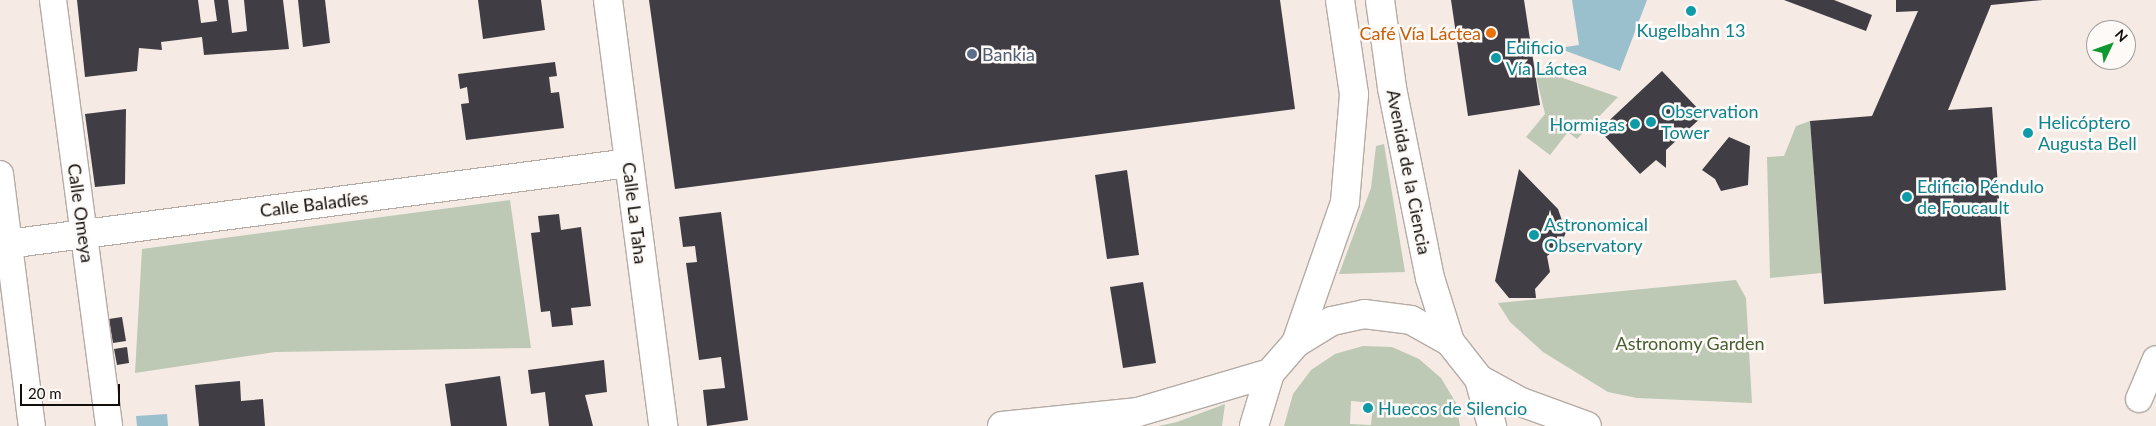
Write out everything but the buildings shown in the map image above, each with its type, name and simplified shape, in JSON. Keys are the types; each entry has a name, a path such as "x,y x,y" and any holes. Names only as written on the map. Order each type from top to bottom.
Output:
{"main road":[{"name":"Calle La Taha","path":"608,0 663,426"},
{"path":"1296,343 1345,202 1354,94 1340,0"},
{"name":"Avenida de la Ciencia","path":"1380,0 1392,88 1430,278 1450,342"},
{"name":"Calle Baladíes","path":"4,244 629,163"},
{"path":"1254,426 1270,373 1296,343 1332,321 1364,314 1412,320 1450,342 1479,379 1492,426"},
{"path":"1002,426 1138,412 1270,373"},
{"path":"1479,379 1521,402 1587,426"}],"street":[{"name":"Calle Omeya","path":"53,0 109,426"},
{"path":"0,174 4,244 32,426"},
{"path":"2139,399 2156,359"}],"green space":[{"path":"1534,68 1618,97 1577,139 1568,132 1550,155 1526,137 1545,114"},
{"path":"1810,121 1822,273 1770,278 1767,157 1784,156 1796,126"},
{"path":"1384,144 1405,272 1339,274 1371,188 1376,146"},
{"path":"510,200 531,348 275,352 135,373 142,249"},
{"name":"Astronomy Garden","path":"1736,280 1746,298 1752,403 1637,398 1608,392 1543,352 1510,322 1498,303"},
{"path":"1363,346 1392,347 1419,359 1441,378 1456,403 1460,426 1284,426 1293,394 1311,370 1335,354","holes":["1351,401 1373,403 1371,425 1350,424"]},
{"path":"1225,404 1222,426 1158,426 1177,422"}],"water":[{"path":"1572,0 1647,0 1620,71 1558,48 1579,45"},
{"path":"167,414 168,426 137,426 136,416"}],"place":[{"name":"Kugelbahn 13","path":"1691,11"},
{"name":"Café Vía Láctea","path":"1491,33"},
{"name":"Bankia","path":"972,54"},
{"name":"Edificio Vía Láctea","path":"1496,58"},
{"name":"Observation Tower","path":"1651,122"},
{"name":"Hormigas","path":"1635,124"},
{"name":"Helicóptero Augusta Bell","path":"2028,133"},
{"name":"Edificio Péndulo de Foucault","path":"1907,197"},
{"name":"Astronomical Observatory","path":"1534,235"},
{"name":"Huecos de Silencio","path":"1368,408"}]}
